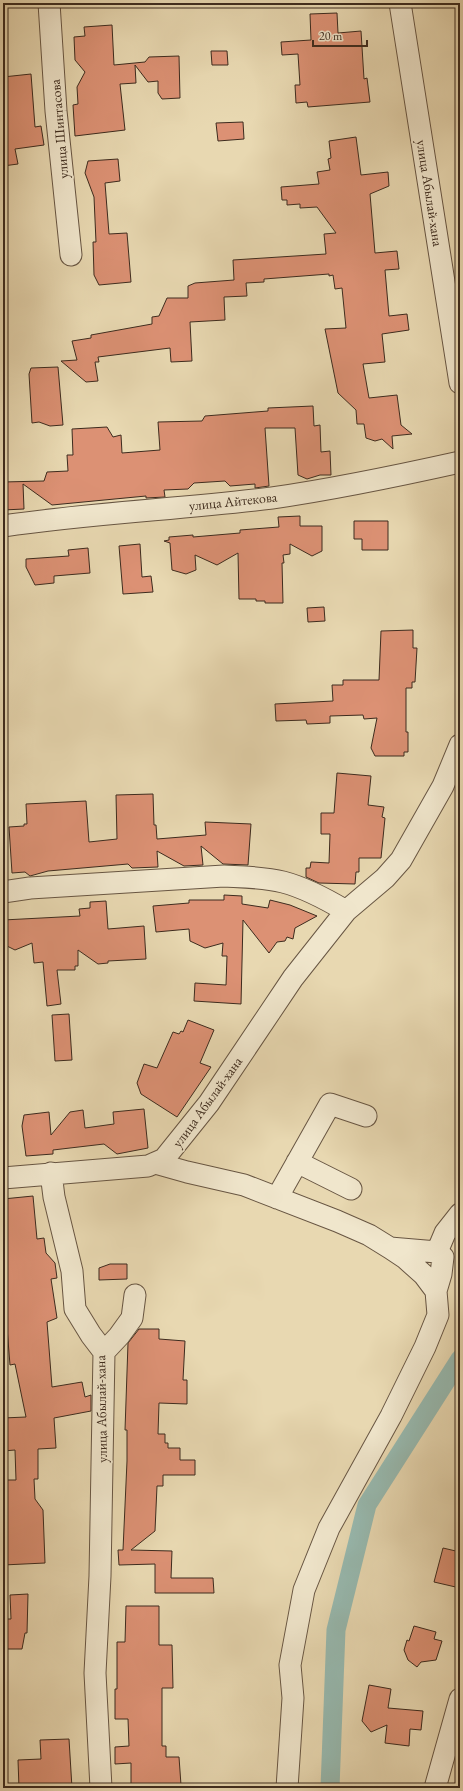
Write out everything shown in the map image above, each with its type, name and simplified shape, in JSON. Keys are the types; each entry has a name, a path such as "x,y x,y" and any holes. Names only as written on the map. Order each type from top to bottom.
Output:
{"street":[{"name":"улица Шинтасова","path":"49,3 56,110 71,255"},
{"name":"улица Абылай-хана","path":"400,3 460,383"},
{"name":"улица Айтекова","path":"3,526 61,518 270,498 344,487 460,462"},
{"name":"улица Абылай-хана","path":"101,1788 95,1673 100,1576 104,1352 91,1335 75,1309 72,1271 54,1197 51,1173 148,1166 164,1159 209,1103 293,978 346,911 385,878 401,860 452,784 460,745"},
{"path":"3,892 30,888 198,876 246,877 284,882 317,894 346,911"},
{"path":"277,1198 330,1104 366,1116"},
{"path":"297,1162 351,1189"},
{"path":"155,1163 244,1185 362,1232 404,1258 424,1275 436,1291"},
{"path":"3,1178 51,1173"},
{"path":"437,1252 445,1234 460,1214"},
{"path":"287,1788 293,1698 290,1665 304,1590 330,1528 425,1347 438,1315 436,1291 441,1274 443,1257 437,1252 390,1248"},
{"path":"104,1352 119,1336 132,1318 135,1295"},
{"path":"435,1788 460,1699"}],"building":[{"path":"337,13 338,33 361,31 364,79 367,78 370,102 308,107 307,102 296,103 295,85 300,85 298,54 282,55 281,42 311,40 310,14"},
{"path":"112,25 114,65 145,62 149,57 179,56 180,98 162,99 158,93 158,81 148,82 135,65 136,83 120,84 125,130 75,136 73,105 78,104 77,87 85,72 75,60 74,37 85,36 84,27"},
{"path":"211,51 227,51 228,65 212,65"},
{"path":"31,74 35,127 41,126 44,145 15,149 18,164 3,166 3,77"},
{"path":"243,122 244,139 218,141 216,123"},
{"path":"356,137 361,175 388,172 389,186 370,194 375,253 397,251 399,269 385,270 389,316 407,314 409,330 382,334 385,362 363,364 369,398 397,395 401,425 412,434 392,436 393,449 382,439 375,441 366,438 364,424 357,424 356,410 338,393 325,329 346,328 342,288 335,289 333,275 329,276 329,274 264,279 264,282 246,283 247,296 224,297 225,320 190,322 192,361 171,362 170,348 98,357 99,362 95,362 98,381 86,382 61,361 77,360 72,341 91,338 91,335 152,324 152,317 159,316 167,298 188,298 188,286 195,283 234,280 233,260 326,254 324,234 336,233 317,207 300,208 300,204 287,205 287,200 282,200 281,187 319,184 317,172 330,170 328,159 331,158 329,141"},
{"path":"118,159 120,181 105,183 109,234 127,233 131,282 99,285 94,275 93,242 96,242 94,197 85,173 88,161"},
{"path":"58,367 63,425 50,426 39,422 32,423 29,374 31,368"},
{"path":"313,406 314,426 320,425 321,452 330,451 331,475 320,475 307,479 298,475 295,428 265,428 269,486 255,488 255,484 230,486 225,481 194,483 188,489 164,490 165,497 146,498 146,496 52,505 23,484 24,509 3,510 3,482 44,481 47,472 68,471 67,455 73,455 72,429 107,427 113,437 121,435 122,453 160,450 158,422 202,421 205,416 268,411 268,408"},
{"path":"300,516 300,526 322,526 322,551 312,556 290,544 290,554 283,555 284,563 282,563 283,603 265,603 265,601 256,601 256,599 239,599 238,553 217,565 195,555 196,570 186,574 172,570 170,543 164,541 169,540 169,537 193,535 193,537 240,533 240,530 279,527 278,517"},
{"path":"354,521 388,521 388,550 362,550 362,539 354,539"},
{"path":"140,544 142,577 151,576 153,592 123,594 119,546"},
{"path":"88,548 90,573 54,576 54,583 35,585 26,567 26,559 69,556 68,550"},
{"path":"324,607 325,621 308,622 307,608"},
{"path":"413,630 413,648 417,648 415,682 412,682 412,688 406,688 406,732 408,732 408,752 404,752 404,756 375,756 371,748 377,718 364,719 363,715 330,716 330,723 307,724 306,720 276,721 275,704 333,701 332,685 343,685 343,680 379,680 381,631"},
{"path":"337,773 371,776 368,805 384,807 382,817 385,818 381,858 359,858 359,872 356,872 355,884 319,883 306,877 306,868 310,868 311,862 329,863 330,834 321,834 321,813 334,813"},
{"path":"153,794 154,825 156,825 157,839 206,835 205,822 251,824 248,865 223,864 201,846 203,865 184,866 157,851 158,867 132,868 128,864 48,871 30,876 25,872 12,873 9,827 24,826 24,824 27,824 26,804 86,801 89,842 117,839 116,795"},
{"path":"224,895 242,896 242,904 268,908 270,900 290,905 317,916 295,928 293,939 287,937 285,941 277,942 269,953 243,920 241,1004 194,1001 195,983 226,985 227,956 222,956 223,943 205,948 190,941 189,929 156,932 153,906 189,903 189,900 224,900"},
{"path":"106,901 108,929 144,926 146,959 108,961 108,963 98,964 78,950 78,966 75,966 75,970 57,970 61,1004 47,1006 43,962 34,963 32,943 15,950 5,945 3,920 80,916 79,909 90,908 90,902"},
{"path":"69,1014 72,1060 55,1061 52,1015"},
{"path":"188,1020 214,1030 200,1063 211,1067 177,1117 141,1094 137,1083 144,1064 157,1068 173,1032 179,1034 181,1031 183,1032"},
{"path":"144,1109 148,1148 117,1154 104,1144 53,1150 53,1154 26,1156 22,1126 24,1115 49,1112 51,1135 70,1112 83,1110 85,1128 114,1124 113,1112"},
{"path":"33,1196 37,1239 44,1238 46,1253 55,1263 57,1278 51,1279 57,1318 47,1322 52,1387 82,1382 85,1397 91,1395 91,1411 54,1418 56,1448 38,1449 38,1479 34,1479 35,1499 43,1510 45,1563 3,1565 3,1480 16,1480 15,1450 3,1451 3,1418 26,1417 15,1364 10,1365 6,1315 3,1315 3,1199"},
{"path":"110,1264 127,1264 127,1279 99,1280 99,1268"},
{"path":"139,1329 159,1329 159,1339 185,1341 183,1380 187,1380 187,1404 159,1403 158,1434 165,1434 165,1443 168,1443 168,1448 180,1448 180,1460 195,1460 195,1475 163,1475 163,1486 157,1486 155,1531 131,1550 172,1551 171,1578 213,1578 214,1593 155,1593 155,1564 119,1565 118,1550 123,1550 127,1461 127,1430 125,1430 128,1343"},
{"path":"443,1548 460,1552 460,1588 434,1582"},
{"path":"28,1594 27,1633 25,1633 22,1649 3,1649 3,1619 11,1619 10,1595"},
{"path":"126,1606 159,1606 159,1645 172,1645 173,1688 162,1688 162,1746 166,1746 166,1757 179,1757 181,1785 157,1788 131,1788 131,1763 115,1764 115,1747 129,1746 128,1719 115,1719 115,1689 117,1689 117,1642 125,1642"},
{"path":"414,1626 436,1632 434,1639 442,1641 436,1660 421,1662 417,1667 408,1660 404,1650"},
{"path":"369,1685 391,1689 388,1708 423,1711 421,1730 410,1729 409,1746 385,1743 387,1725 371,1732 362,1721"},
{"path":"69,1739 72,1788 19,1788 18,1760 41,1759 40,1740"}],"waterway":[{"path":"330,1788 336,1630 367,1505 460,1359"}]}
